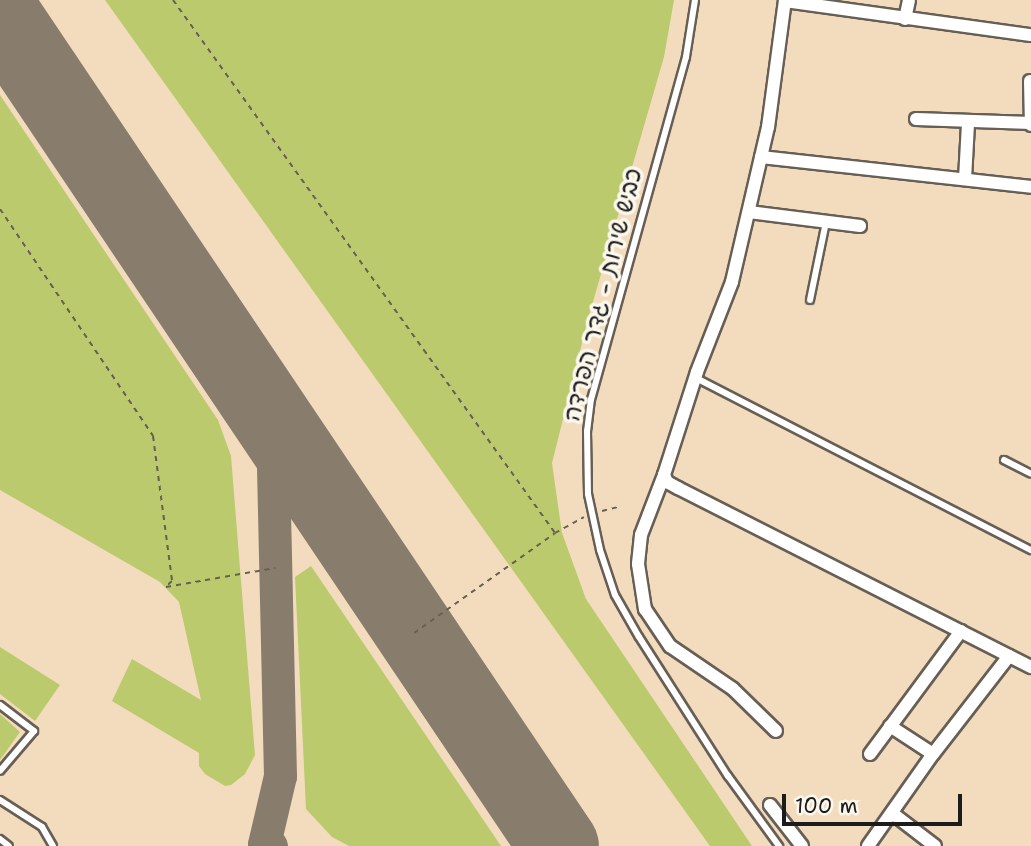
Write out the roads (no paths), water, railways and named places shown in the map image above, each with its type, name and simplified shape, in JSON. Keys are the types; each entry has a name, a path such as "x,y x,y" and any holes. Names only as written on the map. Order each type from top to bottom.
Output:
{"street":[{"path":"776,731 733,689 670,646 645,609 638,564 641,535 732,282 761,157 785,0 1031,35"},
{"path":"905,19 909,0"},
{"path":"916,119 1031,124 1030,81"},
{"path":"965,179 968,122"},
{"path":"761,157 1031,187"},
{"path":"749,212 860,226"},
{"path":"664,475 667,482 678,488 1031,667"},
{"path":"870,754 961,631"},
{"path":"868,846 933,754 1009,656"},
{"path":"890,726 933,754"},
{"path":"770,805 802,846"},
{"path":"891,813 935,846"}],"lane":[{"name":"כביש שירות - גדר הפרדה","path":"695,0 686,57 591,399 586,464 591,513 615,595 639,638 728,776 779,846"},
{"path":"810,300 826,222"},
{"path":"696,378 1031,550"},
{"path":"1004,460 1031,474"},
{"path":"0,705 34,731 0,771"},
{"path":"0,800 42,827 53,846"},
{"path":"0,839 9,846"}]}
